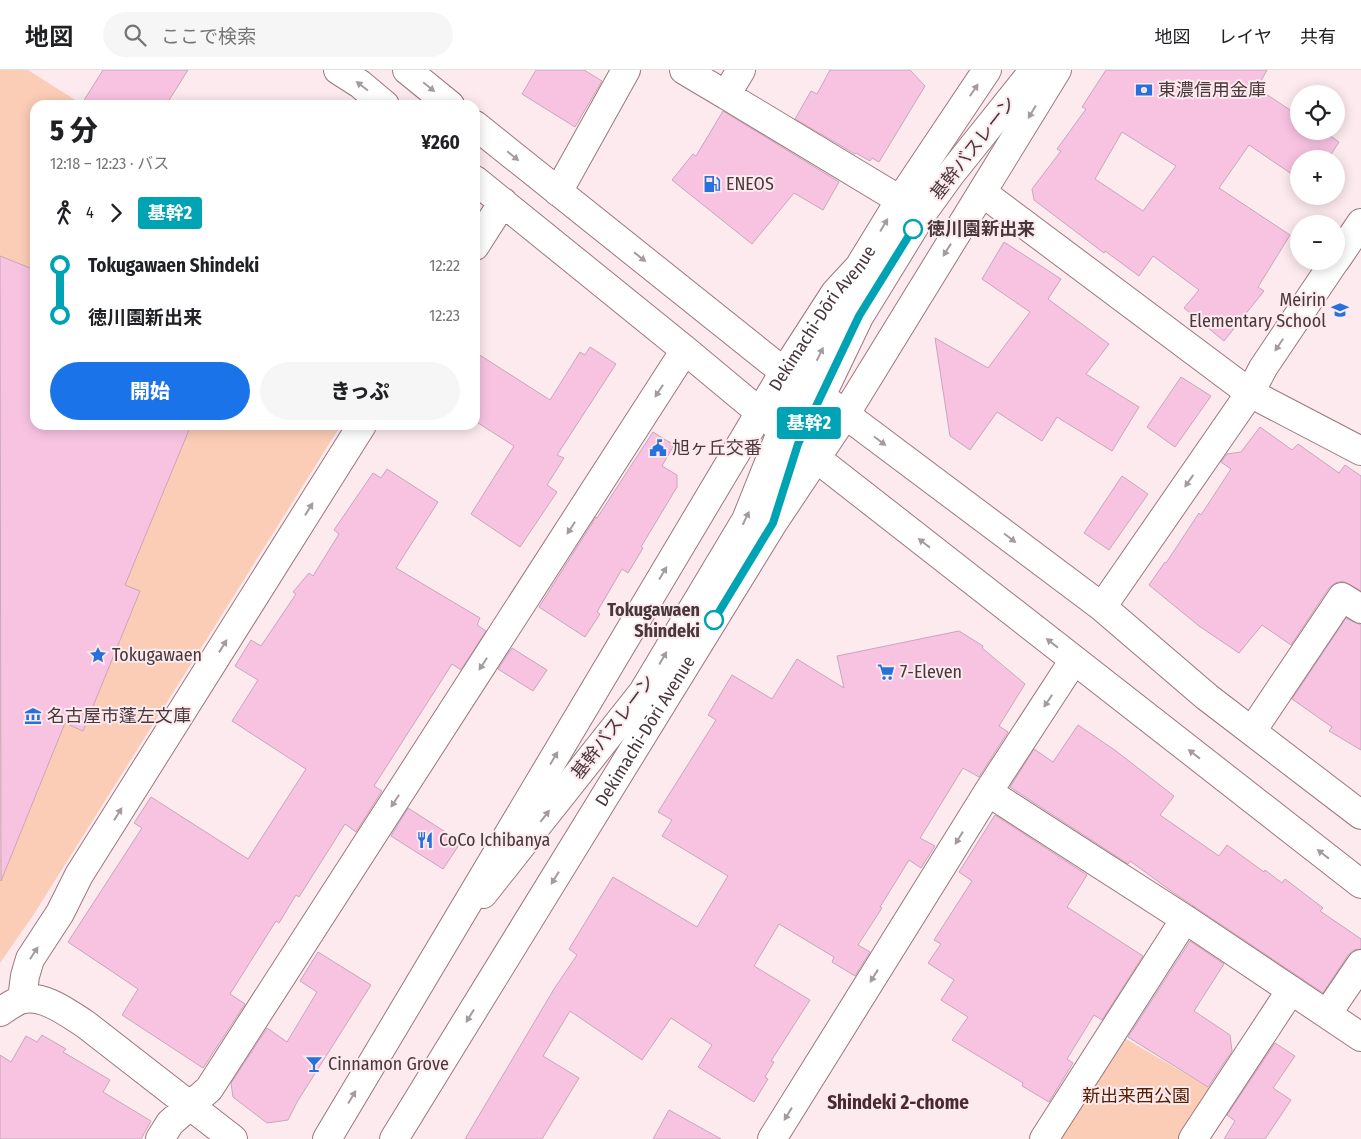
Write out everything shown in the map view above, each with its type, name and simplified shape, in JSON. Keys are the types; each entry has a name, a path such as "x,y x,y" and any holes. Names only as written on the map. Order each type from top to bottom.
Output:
{"street":[{"path":"338,70 360,84 379,100"},
{"path":"407,70 444,100"},
{"path":"558,192 626,70"},
{"path":"684,70 900,200"},
{"path":"726,95 741,70"},
{"name":"Dekimachi-Dōri Avenue","path":"327,1139 759,413 804,384 835,293 859,267 900,200 987,70"},
{"name":"基幹バスレーン","path":"439,950 643,692 746,520 799,444 804,384 859,316 924,211 950,175 1034,70"},
{"name":"Dekimachi-Dōri Avenue","path":"394,1139 773,523 799,444 845,416 1057,70"},
{"path":"480,129 845,416 1102,607 1207,697 1361,815"},
{"path":"480,184 537,228 759,413 1361,884"},
{"path":"983,193 1250,393 1361,451"},
{"path":"480,238 502,202"},
{"path":"1345,247 1361,223"},
{"path":"1102,607 1250,393 1263,368 1329,270"},
{"path":"160,1139 170,1123 209,1089 685,350"},
{"path":"11,1006 25,976 30,959 60,913 79,875 359,430"},
{"path":"1252,732 1342,598 1361,609"},
{"path":"772,1139 988,792 1074,660"},
{"path":"988,792 1185,919 1361,1037"},
{"path":"1044,1139 1185,919"},
{"path":"1327,1014 1361,964"},
{"path":"1193,1139 1291,990"},
{"path":"11,1006 32,999 45,1002 85,1024 233,1139"}],"green space":[{"name":"Tokugawaen","path":"0,70 28,70 75,100 30,100 30,430 338,430 34,914 0,963"},
{"name":"新出来西公園","path":"1121,1036 1215,1091 1183,1139 1055,1139"}],"building":[{"path":"103,70 188,70 169,100 84,100"},
{"path":"536,70 584,70 602,81 575,127 522,94"},
{"path":"830,70 910,70 925,86 879,162 872,158 870,161 855,154 795,119 811,91 817,94"},
{"path":"1106,70 1267,70 1257,88 1290,110 1290,140 1336,140 1339,142 1334,150 1290,150 1290,173 1249,145 1219,188 1290,235 1258,287 1264,291 1224,341 1184,308 1199,290 1153,256 1139,276 1105,251 1104,253 1034,200 1032,189 1061,151 1057,149 1086,109 1082,107","holes":["1122,132 1176,166 1143,211 1095,179"]},
{"path":"723,111 839,182 823,210 794,193 752,244 672,180 693,154 696,156"},
{"path":"1004,242 1061,279 1048,299 1109,344 1086,374 1139,407 1112,451 1057,417 1042,441 997,412 970,450 950,436 935,338 988,368 1030,312 982,279"},
{"path":"0,256 30,268 30,430 189,430 125,585 140,591 83,731 65,723 1,881"},
{"path":"590,347 616,364 557,455 564,458 547,485 557,492 520,547 471,514 514,446 480,424 480,355 550,400 580,352 585,355"},
{"path":"1181,377 1211,396 1175,447 1147,427"},
{"path":"1260,427 1292,450 1298,444 1339,473 1345,465 1361,476 1361,591 1343,581 1335,583 1329,588 1291,645 1262,625 1239,653 1199,626 1149,585 1199,513 1201,515 1231,469 1221,462 1227,454 1241,452"},
{"path":"653,432 674,445 662,466 677,475 677,487 641,547 643,548 628,573 622,569 597,612 600,614 585,637 539,607"},
{"path":"387,469 438,502 396,568 480,618 477,625 486,631 461,670 452,664 374,786 382,791 356,832 345,824 299,897 296,895 279,923 276,921 230,994 245,1004 203,1068 122,1015 138,989 68,942 142,828 134,823 151,797 248,859 306,769 232,721 258,680 235,666 251,640 261,646 296,594 293,592 309,573 313,576 339,534 334,530 373,473 381,478"},
{"path":"1122,476 1148,494 1109,550 1084,533"},
{"path":"1346,618 1361,625 1361,750 1329,731 1332,727 1292,699"},
{"path":"959,631 983,646 982,648 1025,684 999,726 1008,732 979,777 963,768 920,838 935,846 921,868 909,860 880,907 882,908 858,945 870,952 855,976 832,962 834,957 779,924 754,966 810,1000 771,1061 774,1062 765,1077 768,1079 754,1102 698,1067 712,1045 671,1018 642,1060 570,1011 543,1056 579,1078 542,1139 465,1139 554,989 577,955 569,949 613,877 697,927 728,876 662,836 672,820 658,812 716,720 708,715 732,675 772,699 797,659 844,688 837,656"},
{"path":"512,648 547,670 533,691 498,669"},
{"path":"1078,725 1116,751 1174,796 1160,815 1219,856 1227,845 1282,883 1285,879 1323,908 1320,911 1361,939 1361,949 1354,950 1348,955 1323,993 1174,893 1130,861 1128,864 1010,787 1034,749 1053,762"},
{"path":"408,808 461,842 443,869 391,836"},
{"path":"995,815 1087,875 1067,907 1143,956 1102,1020 1094,1015 1067,1059 1073,1063 1049,1102 1022,1086 1023,1083 952,1040 968,1017 941,1000 954,980 928,963 941,944 934,940 972,881 959,872"},
{"path":"1190,941 1224,964 1194,1011 1230,1035 1232,1051 1208,1087 1128,1037"},
{"path":"318,952 371,985 297,1102 288,1120 267,1123 233,1097 231,1083 267,1028 287,1042 317,992 300,981"},
{"path":"42,1035 66,1049 63,1052 110,1080 103,1092 151,1121 141,1139 0,1139 0,1055 11,1062 26,1036 37,1042"},
{"path":"1275,1043 1295,1056 1273,1088 1291,1100 1265,1139 1224,1139 1235,1121 1227,1115"},
{"path":"669,1110 721,1139 653,1139"}],"bus line":[{"name":"基幹2","path":"714,620 773,523 798,444 859,316 913,229"}],"place":[{"name":"東濃信用金庫","path":"1144,90"},
{"name":"ENEOS","path":"712,184"},
{"name":"徳川園新出来","path":"913,229"},
{"name":"Meirin Elementary School","path":"1340,310"},
{"name":"旭ヶ丘交番","path":"658,448"},
{"name":"Tokugawaen Shindeki","path":"714,620"},
{"name":"Tokugawaen","path":"98,655"},
{"name":"7-Eleven","path":"886,672"},
{"name":"名古屋市蓬左文庫","path":"33,716"},
{"name":"CoCo Ichibanya","path":"425,840"},
{"name":"Cinnamon Grove","path":"314,1064"}],"district":[{"name":"Shindeki 2-chome","path":"898,1102"}]}
